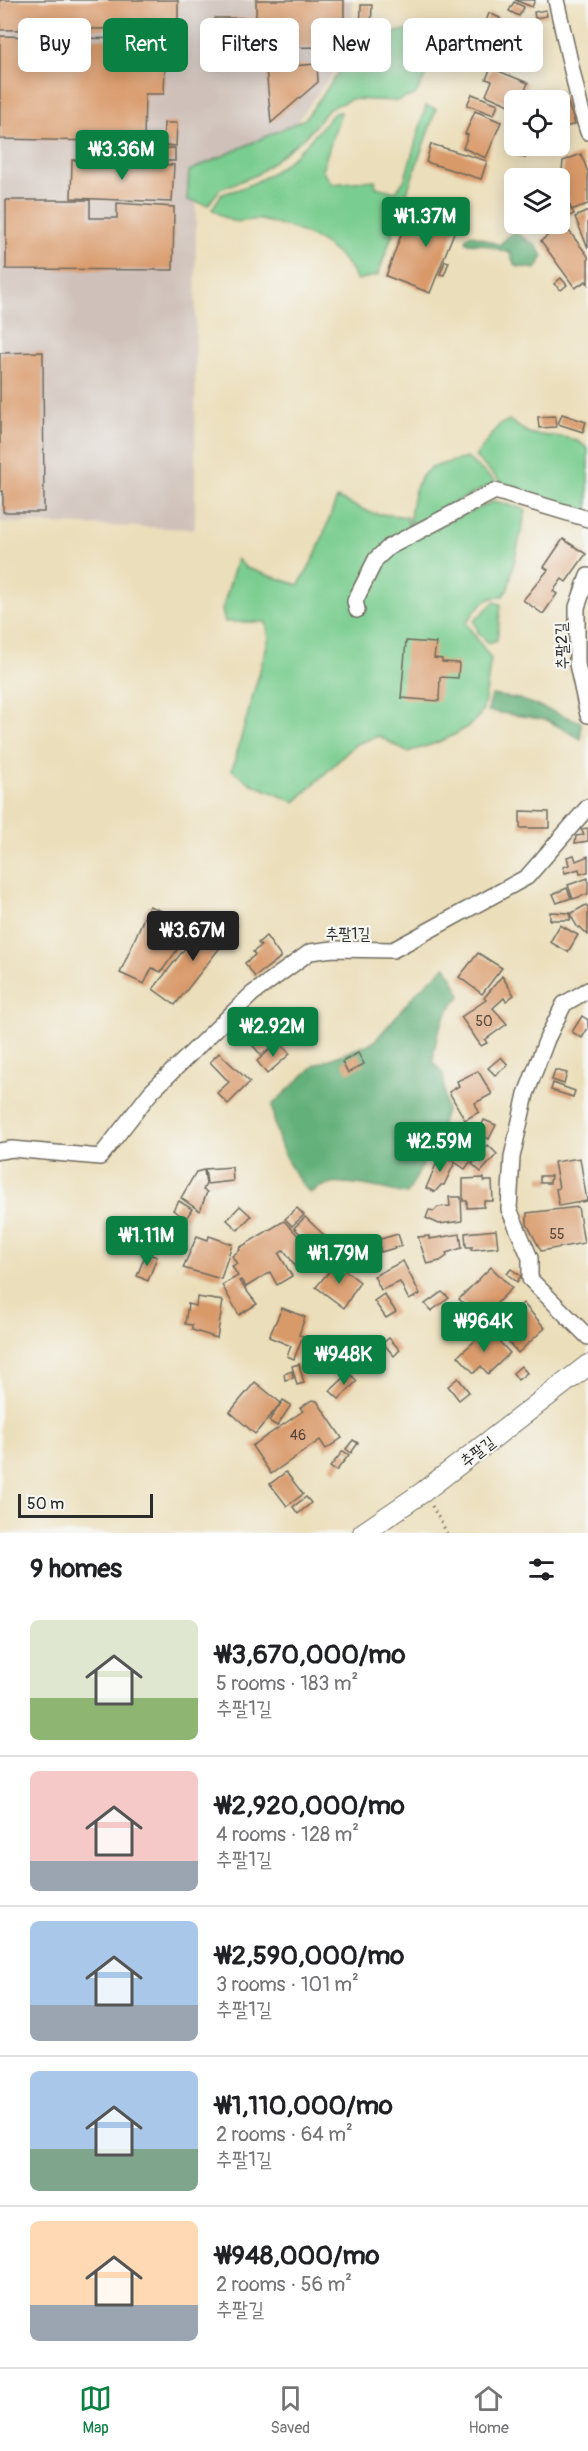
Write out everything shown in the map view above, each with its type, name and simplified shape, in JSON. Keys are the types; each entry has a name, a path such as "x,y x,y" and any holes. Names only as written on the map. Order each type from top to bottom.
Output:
{"street":[{"path":"556,0 588,132"},
{"path":"357,610 355,602 376,559 389,547 495,490 588,519"},
{"name":"추팔2길","path":"588,576 578,607 578,664 588,715"},
{"name":"추팔1길","path":"0,1151 12,1149 100,1157 151,1092 252,994 310,952 333,949 393,950 526,877 588,807"},
{"path":"588,990 564,1004 547,1039 526,1094 512,1157 510,1209 530,1258 530,1279 588,1337"},
{"name":"추팔길","path":"363,1533 423,1492 588,1365"}],"path":[{"path":"423,1492 447,1533"}],"shaded area":[{"path":"0,0 352,0 352,18 311,18 311,72 333,72 293,128 196,176 195,529 0,522"}],"green space":[{"path":"403,31 403,72 427,72 415,95 396,101 351,99 329,109 306,136 256,175 220,189 208,205 187,200 189,171 305,119 339,72 391,72 392,32"},
{"path":"426,106 436,109 378,275 357,280 340,256 316,239 290,228 261,220 230,220 212,209 222,194 256,182 285,164 334,113 341,112 322,170 332,184 375,180 376,187 396,192 405,179"},
{"path":"471,234 499,245 511,234 518,234 536,246 543,256 536,269 515,266 510,253 482,244 467,243 466,238"},
{"path":"509,420 529,433 568,438 588,449 588,512 502,483 475,457 499,425"},
{"path":"467,458 496,482 410,525 414,494 425,473 438,465"},
{"path":"337,498 371,513 407,517 409,530 417,535 495,501 526,510 508,589 503,596 481,604 466,623 491,659 484,705 480,714 463,730 452,736 407,752 379,736 356,744 295,802 250,783 232,770 269,638 266,622 225,622 222,610 237,559 246,568 298,585 316,554"},
{"path":"494,602 501,604 497,640 489,643 479,634 474,621"},
{"path":"492,695 519,699 581,722 581,739 547,720 488,711"},
{"path":"446,966 461,995 444,1018 434,1052 433,1062 443,1074 446,1111 437,1139 407,1194 344,1183 320,1187 310,1193 295,1174 283,1152 272,1105 315,1065 374,1042 417,992"}],"building":[{"path":"0,0 178,0 178,18 103,18 103,29 91,29 91,18 18,18 18,30 0,30"},
{"path":"256,0 344,0 344,18 311,18 311,47 299,47 299,18 256,18"},
{"path":"515,0 535,0 532,7"},
{"path":"514,2 524,7 519,16 509,11"},
{"path":"361,5 372,5 372,18 361,18"},
{"path":"546,10 547,16 535,18 534,12"},
{"path":"489,13 500,18 487,18"},
{"path":"0,36 18,36 18,72 91,72 91,38 103,38 103,72 165,72 164,94 145,94 144,142 0,139"},
{"path":"311,64 311,72 317,72 318,82 271,123 266,72 299,72 299,65"},
{"path":"489,72 501,72 528,83 525,90 504,90 504,103 486,95 492,81 486,79"},
{"path":"472,94 498,104 494,115 467,105"},
{"path":"570,110 575,124 570,126"},
{"path":"475,111 501,122 486,158 463,148 468,135 465,134"},
{"path":"164,123 177,123 176,146 163,145"},
{"path":"431,144 487,161 481,179 426,162"},
{"path":"164,148 175,148 175,161 164,161"},
{"path":"581,154 588,172 588,204 571,210 570,168 562,168 563,161"},
{"path":"72,160 140,163 140,160 152,160 152,164 174,165 172,202 71,198"},
{"path":"437,199 468,210 465,222 459,220 430,293 386,276 405,224 426,231"},
{"path":"6,200 90,200 90,218 117,218 117,203 174,207 173,270 6,269"},
{"path":"412,207 419,209 414,226 406,223"},
{"path":"588,211 588,248 575,217"},
{"path":"570,232 588,256 588,284 586,281 575,288 541,241 550,234"},
{"path":"445,261 449,262 444,275 440,274"},
{"path":"561,278 567,285 561,290 554,284"},
{"path":"43,352 44,512 3,512 3,491 0,491 0,353"},
{"path":"562,414 586,422 583,432 558,424"},
{"path":"555,416 556,427 539,428 538,417"},
{"path":"563,539 586,554 566,582 562,579 553,591 557,594 543,614 523,600 548,570 544,567"},
{"path":"406,641 436,643 434,658 442,659 442,662 459,663 458,678 440,677 439,701 401,698"},
{"path":"520,811 549,812 549,828 520,828"},
{"path":"588,828 588,841 575,843 576,836 584,835 581,829"},
{"path":"574,855 576,861 588,856 588,872 580,874 579,869 565,873 563,867 569,865 567,857"},
{"path":"588,878 588,894 573,899 568,885"},
{"path":"567,888 571,898 557,903 553,894"},
{"path":"586,905 588,907 588,935 580,927 578,928 570,914"},
{"path":"149,906 197,925 191,939 185,939 161,972 152,968 144,984 120,973"},
{"path":"550,912 570,913 570,920 550,920"},
{"path":"222,915 237,926 175,1005 153,989 190,942 197,947"},
{"path":"560,925 578,935 568,952 550,942"},
{"path":"266,936 281,957 255,977 245,963 255,955 253,952 261,946 258,943"},
{"path":"478,953 502,968 482,994 459,977"},
{"path":"502,976 514,995 506,1001 504,998 493,1008 507,1024 485,1040 487,1043 481,1046 461,1017 486,1000 484,998"},
{"path":"582,1016 588,1020 588,1028 582,1038 572,1032"},
{"path":"266,1025 279,1041 261,1055 248,1040"},
{"path":"279,1042 290,1054 267,1074 257,1061"},
{"path":"219,1053 250,1082 228,1104 217,1093 229,1082 210,1062"},
{"path":"358,1053 364,1064 348,1073 342,1062"},
{"path":"501,1057 508,1065 495,1075 488,1068"},
{"path":"555,1070 567,1073 564,1084 552,1080"},
{"path":"478,1071 492,1094 475,1103 479,1112 465,1120 449,1092 459,1086 457,1081"},
{"path":"553,1083 575,1091 573,1097 551,1090"},
{"path":"484,1120 496,1125 489,1139 478,1134"},
{"path":"461,1135 479,1150 465,1169 441,1153 444,1148 448,1150"},
{"path":"488,1145 497,1154 481,1172 472,1164"},
{"path":"440,1155 455,1162 444,1185 441,1185 435,1192 426,1188"},
{"path":"580,1158 587,1201 559,1206 556,1189 559,1188 554,1162"},
{"path":"232,1167 233,1181 207,1184 205,1169"},
{"path":"204,1170 206,1184 203,1190 207,1192 200,1211 181,1198 196,1172"},
{"path":"540,1176 551,1176 550,1183 540,1183"},
{"path":"484,1178 484,1181 492,1181 493,1201 484,1201 484,1207 467,1208 467,1201 463,1201 463,1179"},
{"path":"449,1197 461,1197 462,1221 439,1224 426,1218 429,1210 434,1211 438,1207 450,1206"},
{"path":"179,1201 192,1209 186,1219 173,1210"},
{"path":"240,1206 251,1216 238,1230 227,1220"},
{"path":"578,1207 584,1243 541,1251 527,1224 527,1213"},
{"path":"297,1208 304,1215 292,1226 285,1219"},
{"path":"305,1217 326,1237 315,1248 294,1228"},
{"path":"284,1221 315,1253 298,1270 284,1250 279,1254 292,1276 277,1285 270,1272 246,1287 241,1280 239,1281 257,1304 239,1315 222,1285 238,1276 232,1266 237,1264 232,1256 240,1250 239,1248"},
{"path":"496,1230 498,1247 471,1250 472,1247 466,1247 465,1233"},
{"path":"398,1234 402,1246 381,1252 377,1240"},
{"path":"460,1234 462,1248 446,1253 447,1256 440,1261 427,1264 418,1237 429,1236 429,1239"},
{"path":"197,1236 208,1240 209,1236 232,1244 221,1279 183,1268"},
{"path":"146,1253 157,1257 148,1281 137,1276"},
{"path":"403,1261 420,1294 409,1300 400,1282 381,1290 374,1276"},
{"path":"336,1263 360,1282 344,1308 316,1287"},
{"path":"491,1267 512,1288 480,1320 459,1299"},
{"path":"511,1269 521,1276 517,1282 507,1274"},
{"path":"442,1292 449,1298 431,1311 425,1304"},
{"path":"384,1294 396,1312 386,1318 374,1301"},
{"path":"197,1297 223,1301 217,1338 192,1330 192,1325 185,1324 188,1304 196,1306"},
{"path":"523,1303 545,1328 518,1353 496,1328"},
{"path":"282,1308 305,1317 299,1335 303,1336 294,1359 287,1356 291,1346 269,1337"},
{"path":"488,1329 510,1353 488,1374 481,1366 474,1373 458,1356"},
{"path":"389,1338 400,1350 394,1356 383,1343"},
{"path":"299,1364 304,1383 297,1385 292,1366"},
{"path":"521,1366 527,1373 518,1380 513,1373"},
{"path":"292,1371 293,1378 285,1380 284,1374"},
{"path":"349,1373 357,1381 339,1399 330,1391"},
{"path":"458,1378 469,1392 459,1400 448,1386"},
{"path":"255,1382 281,1403 255,1434 230,1412"},
{"path":"283,1400 291,1405 277,1426 269,1421"},
{"path":"312,1400 317,1401 342,1438 326,1449 320,1440 271,1474 252,1446 303,1411 300,1408"},
{"path":"353,1440 358,1443 351,1453 346,1449"},
{"path":"343,1451 349,1455 336,1471 330,1467"},
{"path":"286,1472 303,1494 287,1506 270,1484"},
{"path":"306,1497 311,1503 298,1514 293,1507"}]}
